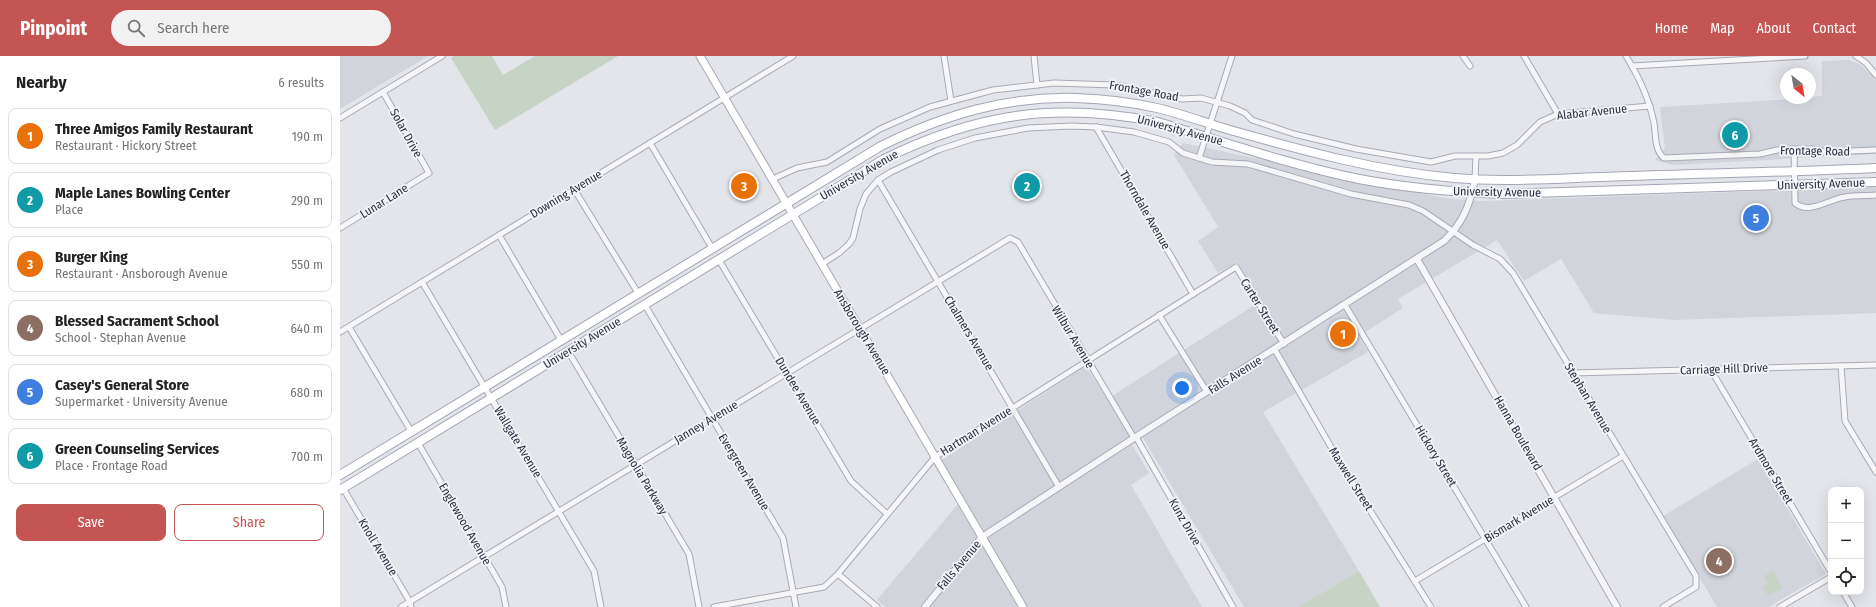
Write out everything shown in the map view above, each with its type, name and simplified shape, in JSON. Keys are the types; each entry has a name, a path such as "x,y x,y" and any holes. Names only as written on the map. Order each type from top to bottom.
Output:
{"main road":[{"name":"Ansborough Avenue","path":"700,56 1023,607"},
{"name":"University Avenue","path":"340,475 881,146 909,132 960,112 997,104 1052,98 1098,99 1144,105 1314,154 1363,165 1419,174 1474,180 1794,172 1876,168"},
{"name":"University Avenue","path":"342,489 884,159 920,142 959,128 1016,115 1057,112 1097,113 1158,122 1307,167 1360,179 1419,188 1472,193 1502,194 1794,186 1876,182"}],"street":[{"path":"340,118 442,56"},
{"name":"Downing Avenue","path":"340,332 793,56"},
{"path":"944,56 951,100"},
{"path":"1034,56 1037,85"},
{"path":"1199,158 1232,56"},
{"path":"1463,56 1470,66"},
{"path":"1524,56 1558,114"},
{"path":"1626,56 1644,89 1650,106"},
{"path":"1632,66 1805,56"},
{"path":"1849,56 1857,57 1866,63 1876,75"},
{"name":"Frontage Road","path":"772,179 797,168 827,162 880,130 906,117 951,100 993,90 1060,83 1115,85 1182,99 1201,98 1230,106 1262,124 1356,150 1431,162 1455,156 1476,156"},
{"name":"Solar Drive","path":"383,92 429,173"},
{"name":"Frontage Road","path":"1650,106 1658,149 1660,155 1664,158 1670,159 1753,155 1776,150 1794,149 1812,149 1825,152 1876,150"},
{"name":"Alabar Avenue","path":"1476,156 1495,156 1511,149 1540,122 1558,114 1650,106"},
{"path":"822,264 839,253 853,238 863,201 870,188 878,180 920,157 956,143 1009,131 1036,128 1096,127 1134,132 1169,142 1183,152 1199,158 1220,163 1248,164 1351,194 1409,205 1423,211 1453,233"},
{"name":"Thorndale Avenue","path":"1096,127 1194,294"},
{"path":"650,143 712,248"},
{"path":"1794,149 1794,203 1799,207 1811,207 1832,199 1876,195"},
{"name":"Falls Avenue","path":"925,607 982,537 1059,486 1275,350 1444,241 1453,233 1465,215 1472,193 1476,156"},
{"name":"Lunar Lane","path":"340,228 429,173"},
{"name":"Chalmers Avenue","path":"878,180 1059,486"},
{"path":"574,189 638,293"},
{"name":"Stephan Avenue","path":"1453,233 1492,254 1507,266 1696,576 1696,587 1663,607"},
{"path":"499,235 561,340"},
{"name":"Janney Avenue","path":"401,607 411,604 559,511 1010,238"},
{"name":"Wilbur Avenue","path":"1010,238 1018,242 1087,361 1135,438"},
{"name":"Hanna Boulevard","path":"1417,259 1617,607"},
{"name":"Dundee Avenue","path":"719,260 851,481 887,514"},
{"name":"Hartman Avenue","path":"714,607 824,587 838,574 935,457 1236,267"},
{"name":"Carter Street","path":"1236,267 1284,344"},
{"name":"Wallgate Avenue","path":"422,282 594,571 601,607"},
{"name":"Evergreen Avenue","path":"645,305 783,538 796,607"},
{"name":"Hickory Street","path":"1345,305 1526,607"},
{"path":"1159,315 1207,392"},
{"path":"349,327 411,431"},
{"name":"Maxwell Street","path":"1275,350 1342,466 1431,607"},
{"name":"Magnolia Parkway","path":"568,352 689,554 699,607"},
{"name":"Carriage Hill Drive","path":"1573,374 1876,365"},
{"path":"1841,366 1845,421 1876,472"},
{"name":"Ardmore Street","path":"1711,370 1828,567"},
{"name":"Kunz Drive","path":"1135,438 1234,607"},
{"name":"Englewood Avenue","path":"418,443 502,587 506,607"},
{"name":"Bismark Avenue","path":"1415,581 1624,456"},
{"name":"Knoll Avenue","path":"342,489 411,604"},
{"path":"838,574 878,607"},
{"path":"1780,607 1828,579"},
{"path":"1845,595 1852,607"}],"shaded area":[{"path":"340,56 428,56 340,109"},
{"path":"1849,60 1861,65 1876,80 1876,154 1673,165 1655,160 1665,148 1660,107 1780,100 1780,104 1816,104 1816,96 1822,96 1822,61"},
{"path":"1183,143 1444,198 1481,201 1876,187 1876,313 1673,320 1594,313 1561,259 1524,281 1497,240 1398,299 1403,308 1359,336 1368,352 1263,412 1359,571 1298,607 1244,607 1143,438 1132,445 1149,473 1131,485 1202,607 886,607 877,600 958,504 934,465 1086,366 1107,399 1261,301 1237,262 1218,273 1198,241 1218,227 1174,155"},
{"path":"1758,459 1826,574 1768,607 1717,607 1663,516"}],"green space":[{"path":"454,56 492,56 503,75 535,56 618,56 495,130 451,58"},
{"path":"1359,571 1380,607 1298,607"},
{"path":"1773,571 1783,588 1768,596 1763,587 1768,584 1764,576"}],"place":[{"name":"Green Counseling Services","path":"1735,135"},
{"name":"Burger King","path":"744,186"},
{"name":"Maple Lanes Bowling Center","path":"1027,186"},
{"name":"Casey's General Store","path":"1756,218"},
{"name":"Three Amigos Family Restaurant","path":"1343,334"},
{"name":"Blessed Sacrament School","path":"1719,561"}]}
